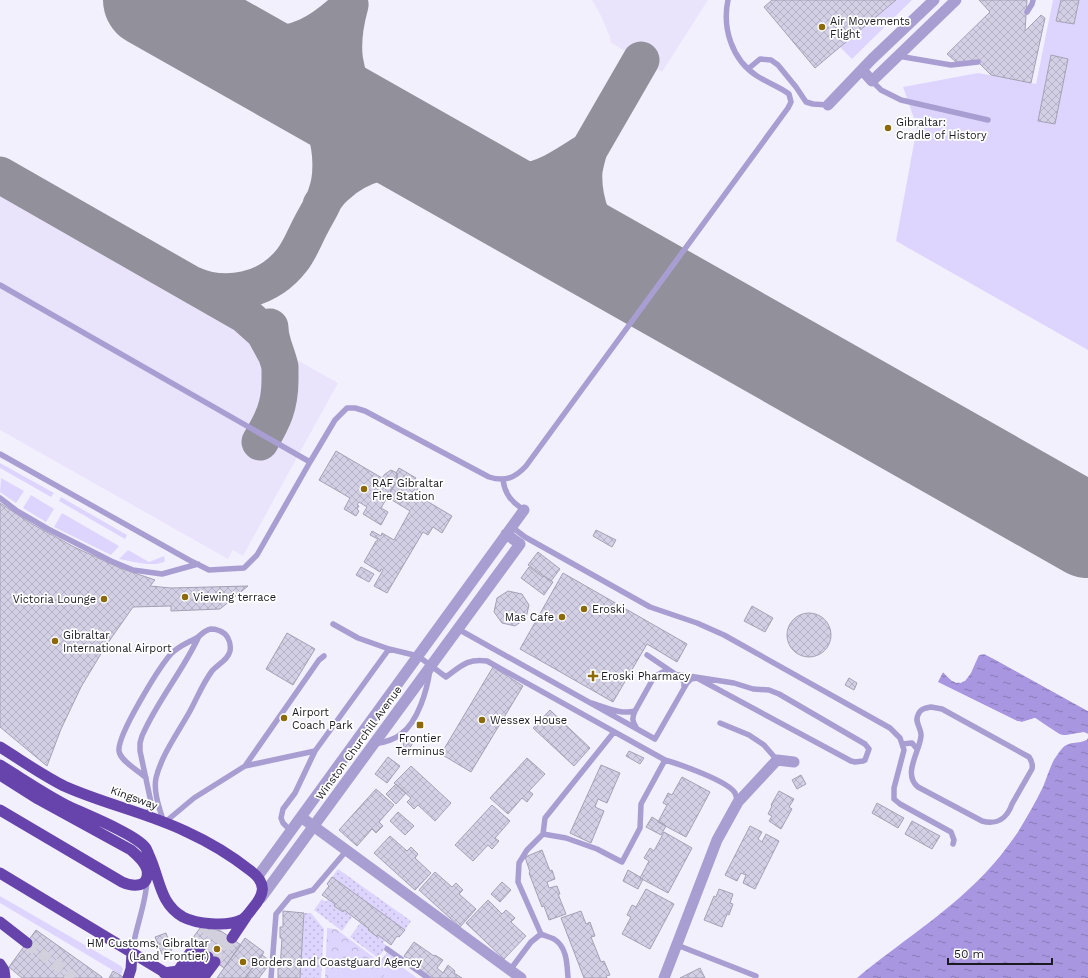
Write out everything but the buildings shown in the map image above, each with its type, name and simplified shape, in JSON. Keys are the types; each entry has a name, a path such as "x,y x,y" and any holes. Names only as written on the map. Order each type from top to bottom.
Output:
{"highway":[{"name":"Kingsway","path":"0,746 64,786 186,831 244,865 258,876"},
{"name":"Winston Churchill Avenue","path":"0,765 48,795 133,837 145,846 152,861 164,898 172,909 183,917 217,929 241,920 247,916 261,898"},
{"path":"0,775 38,799 131,850 142,861 147,870 147,878 143,883 137,886 122,882 0,810"},
{"path":"0,873 169,975 178,971 204,954"},
{"path":"258,876 262,886 261,898"},
{"path":"217,929 247,916"},
{"path":"0,922 27,942"},
{"path":"128,978 131,969 132,953"},
{"path":"180,978 184,976 204,954"},
{"path":"194,978 204,954"},
{"path":"203,978 204,954"},
{"path":"0,964 4,970 5,978"}],"street":[{"path":"828,105 934,0"},
{"path":"862,70 872,81 956,0"},
{"name":"Winston Churchill Avenue","path":"258,876 524,510"},
{"name":"Winston Churchill Avenue","path":"261,898 520,544 508,530"},
{"path":"664,978 717,840 738,802 777,760 794,762"},
{"path":"301,817 348,850 513,975"}],"lane":[{"path":"0,454 209,570 244,568 257,555 334,420 347,408 365,410 489,477 503,480 515,476 526,466 785,113 790,102 791,98 789,94 762,79 748,69 740,60 731,44 726,24 726,7 728,0"},
{"path":"1027,12 1033,0"},
{"path":"898,56 951,65 978,62"},
{"path":"748,69 760,59 771,60 778,65 806,102 828,105"},
{"path":"872,81 881,90 901,100 988,120"},
{"path":"0,285 310,462"},
{"path":"503,480 508,497 512,502 524,510"},
{"path":"0,498 17,511 48,530 111,561 134,570 162,574 198,564"},
{"path":"508,530 525,537 650,607 697,624 731,639 890,728 900,738 904,750 894,788 894,799 900,804 951,832 954,840 953,844"},
{"path":"333,624 358,638 389,649 418,656 446,677 467,662 474,660 487,661 665,760 685,766 724,784 734,792 738,802"},
{"path":"458,629 655,739 687,683 691,679 698,678 851,761 863,762 869,749 865,744 779,694 769,690 753,689 734,683 663,672 654,677 632,717 636,728"},
{"path":"146,778 138,770 125,762 121,757 119,751 121,738 139,703 170,656 183,644 209,630 219,631 225,634 229,640 230,651 228,656 212,672 158,770 155,784 164,823 194,798 245,766 315,751"},
{"path":"142,815 147,813 152,807 140,751 142,736 165,694 191,653 199,636"},
{"path":"291,831 283,823 281,813 295,793 315,751 389,649"},
{"path":"647,655 676,674 684,682 684,688"},
{"path":"245,766 319,660 324,656"},
{"path":"373,745 393,739 402,734 407,728 422,703 428,686 431,666"},
{"path":"591,703 618,711 635,711"},
{"path":"936,707 1029,757 1033,766 1006,816 1001,820 988,823 915,785 912,775 913,765 918,749 922,735 917,724 917,716 921,710 936,707"},
{"path":"720,723 749,735 764,745 777,760"},
{"path":"568,978 568,963 564,950 555,940 542,934 518,882 519,863 526,850 543,834 545,818 614,732"},
{"path":"902,744 912,743 918,749"},
{"path":"543,834 566,838 596,849 622,862 640,828 641,804 665,760"},
{"path":"271,978 276,914 290,897 313,890 348,850"},
{"path":"132,953 146,890 147,878"},
{"path":"513,975 531,942 542,934"},
{"path":"677,945 756,976"},
{"path":"387,949 428,978"}],"shaded area":[{"path":"592,0 708,0 662,72 611,43 601,16"},
{"path":"0,193 338,383 243,556 233,550 228,559 0,430"}],"green space":[{"path":"896,0 912,0 852,59 840,47"},
{"path":"1053,0 1088,0 1088,350 896,241 917,127 903,87 978,73 1036,84"},
{"path":"0,463 54,493 51,497 0,468"},
{"path":"1,478 24,491 16,503 0,492"},
{"path":"31,495 54,509 46,522 23,508"},
{"path":"61,497 127,535 125,539 59,501"},
{"path":"62,513 119,546 111,555 54,527"},
{"path":"128,550 149,562 164,556 165,561 156,564 149,564 119,559"},
{"path":"338,869 411,921 405,930 332,877"},
{"path":"0,896 121,966 123,969 121,975 0,903"},
{"path":"322,899 326,902 328,899 335,904 334,906 343,912 344,910 352,917 342,931 314,910"},
{"path":"304,913 311,913 324,929 321,978 300,978"},
{"path":"360,923 369,929 368,931 376,937 378,935 385,940 383,943 387,946 378,958 350,937"},
{"path":"327,928 336,929 380,962 387,952 396,959 382,978 373,978 347,959 332,978 325,978"},
{"path":"347,958 373,978 332,978"},
{"path":"394,961 417,978 382,978"}],"water":[{"path":"982,653 1088,711 1088,734 1059,734 1035,718 1022,722 1017,721 937,682 943,672 952,681 961,683 968,677 977,657"},
{"path":"1088,738 1088,978 857,978 950,906 985,874 1012,840 1034,805 1059,751 1071,743 1082,742"}],"pier":[{"path":"982,651 1088,709 1088,711 985,654 979,655 971,673 965,681 956,683 943,672 938,682 1017,721 1022,722 1035,718 1061,735 1084,732 1088,734 1088,736 1084,734 1060,737 1035,720 1022,724 1017,723 936,683 943,670 957,681 964,679 969,672 977,653"},
{"path":"1088,736 1087,740 1071,742 1065,745 1060,751 1053,761 1037,798 1018,832 994,863 988,866 1006,845 1025,816 1042,784 1051,760 1058,750 1070,741 1082,740"}],"taxiway":[{"path":"213,36 240,43 256,45 284,44 308,36 329,23 350,5 344,34 344,60 347,72 351,85 366,110 389,135"},
{"path":"589,150 641,60"},
{"path":"191,284 204,289 232,292 246,290 271,279 282,271 295,256 326,195 331,172 330,147 321,121 309,102 285,80 266,66"},
{"path":"321,205 331,191 355,172 390,160 402,159 430,163 460,175 481,180 521,182 540,178 589,150 584,171 585,194 596,227 609,247 620,259 648,281"},
{"path":"0,175 245,315 264,332 275,352"},
{"path":"260,442 269,427 275,412 280,389 280,367 272,343 270,327"}],"runway":[{"path":"150,0 1088,531"}],"tunnel":[{"path":"194,947 207,929"},
{"path":"201,952 216,930"},
{"path":"208,957 225,933"},
{"path":"215,962 232,938"},
{"path":"27,943 74,978"}],"place":[{"name":"Air Movements Flight","path":"822,27"},
{"name":"Gibraltar: Cradle of History","path":"888,128"},
{"name":"RAF Gibraltar Fire Station","path":"364,489"},
{"name":"Viewing terrace","path":"185,597"},
{"name":"Victoria Lounge","path":"104,599"},
{"name":"Eroski","path":"584,609"},
{"name":"Mas Cafe","path":"562,617"},
{"name":"Gibraltar International Airport","path":"55,641"},
{"name":"Eroski Pharmacy","path":"593,676"},
{"name":"Airport Coach Park","path":"284,718"},
{"name":"Wessex House","path":"482,720"},
{"name":"Frontier Terminus","path":"420,725"},
{"name":"HM Customs, Gibraltar (Land Frontier)","path":"217,949"},
{"name":"Borders and Coastguard Agency","path":"243,962"}]}
